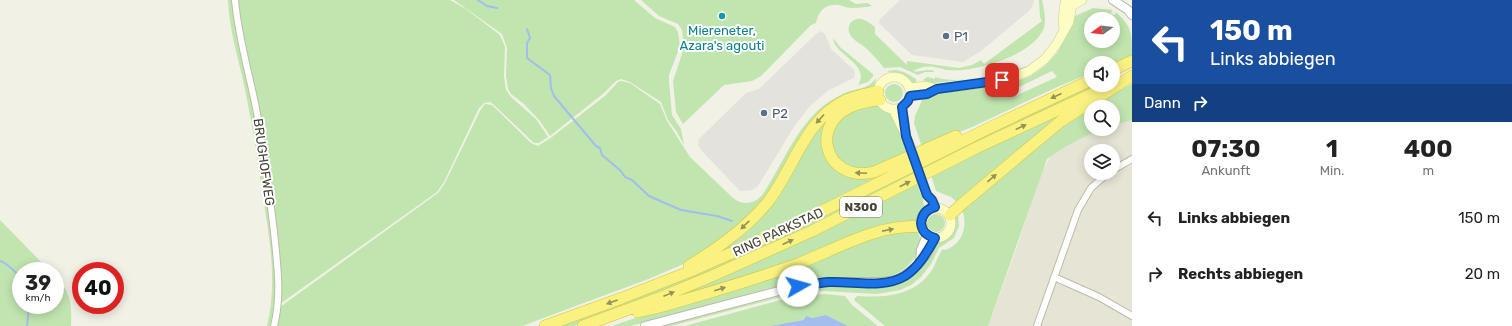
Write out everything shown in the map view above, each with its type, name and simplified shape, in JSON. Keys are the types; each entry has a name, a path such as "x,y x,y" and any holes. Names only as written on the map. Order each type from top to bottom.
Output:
{"highway":[{"path":"1120,67 1132,61"},
{"name":"RING PARKSTAD","path":"1120,80 1132,75"},
{"name":"N300","path":"950,215 962,203 1049,131 1079,109 1132,75"},
{"name":"RING PARKSTAD","path":"545,326 661,283 792,226 989,128 1084,83"},
{"name":"RING PARKSTAD","path":"583,326 712,276 812,231 976,148 1095,92"},
{"name":"N300","path":"879,96 848,108 837,115 829,127 826,139 831,156 837,165 850,172 860,174 874,172 969,131 989,128"},
{"name":"N300","path":"661,283 726,242 755,216 775,191 810,130 826,112 846,100 879,96"},
{"name":"N300","path":"606,318 656,308 754,279 882,231 907,227 928,233"}],"main road":[{"path":"909,92 926,86 937,89 1002,80 1023,75 1046,59 1056,46 1069,22 1066,3 1082,0"},
{"path":"892,77 904,81 909,92 908,101 897,108 884,106 879,96 884,80 892,77"},
{"path":"897,108 926,192 932,200 931,209 921,220 928,233 944,236 951,229 952,220 950,215 944,209 931,209"}],"street":[{"name":"BRUGHOFWEG","path":"235,0 238,22 261,133 273,224 278,285 278,307 274,326"},
{"path":"1117,1 1131,12"},
{"path":"1120,166 1132,159"},
{"path":"1037,326 1078,210 1091,188 1100,180"},
{"path":"645,326 798,286 829,282 892,281 905,276 927,254 928,233"},
{"path":"1054,277 1099,297 1132,316"}],"shaded area":[{"name":"P1","path":"900,0 1034,0 1029,11 981,51 963,62 912,55 880,24 880,19"},
{"name":"P2","path":"821,31 825,34 831,49 854,70 854,78 829,90 810,106 795,125 758,186 752,190 740,191 701,150 698,145 699,139 746,93 759,89 816,34"},
{"path":"1132,120 1132,326 988,326 1017,247 1042,171 1054,151 1084,136 1120,136 1120,124"}],"green space":[{"path":"228,0 233,0 252,101 264,177 275,279 272,326 267,326 272,292 270,241 254,136 232,30"},
{"path":"238,0 450,0 466,9 500,35 505,47 504,77 506,90 511,97 536,119 548,137 539,143 534,143 493,104 490,102 484,103 479,108 444,182 437,192 280,304 260,113 241,22"},
{"path":"454,0 634,0 655,18 675,27 678,32 680,46 669,75 669,82 672,115 681,129 684,145 668,120 661,102 630,82 621,79 616,81 604,93 550,136 540,121 524,104 511,94 508,89 506,76 507,48 502,34"},
{"path":"641,0 849,0 856,4 868,3 872,6 847,8 840,5 829,5 820,12 816,23 811,25 761,76 752,81 724,85 683,124 676,112 673,81 684,48 682,30 678,24 659,16"},
{"path":"1039,0 1042,0 1045,23 1043,30 1036,39 1027,48 1014,55 986,66 971,69 947,70 934,67 924,67 913,71 929,70 934,72 925,72 918,75 900,67 884,68 867,49 850,35 849,32 850,24 853,20 858,19 867,21 875,27 875,34 907,65 907,61 959,68 972,65 981,60 984,64 1042,21 1040,17"},
{"path":"1093,8 1112,10 1112,12 1084,12"},
{"path":"1084,12 1084,48 1120,48 1120,16 1130,31 1132,56 1120,61 1120,56 1084,56 1084,76 972,127 922,147 914,123 915,116 923,98 926,98 926,96 1009,84 1031,76 1045,66 1057,53 1075,16","holes":["1052,71 1057,77 1013,97 1009,92"]},
{"path":"833,38 840,47 874,75 868,82 858,85 861,78 860,71 835,44"},
{"path":"1026,66 1026,68 1002,76 924,84 924,79 928,77 935,79 935,77 956,80 981,78 1006,73"},
{"path":"896,70 904,72 916,79 917,85 911,84 900,76 887,71"},
{"path":"876,78 875,88 839,101 757,210 695,259 651,278 522,326 277,326 280,307 438,193 445,183 481,109 485,104 492,105 531,143 538,146 606,95 618,82 621,81 630,83 660,104 667,121 690,157 733,198 737,201 749,203 753,202 763,194 790,147 813,115 836,97 868,86"},
{"path":"894,84 900,87 903,93 900,99 894,102 888,99 885,93 888,87"},
{"path":"1132,84 1132,120 1120,124 1120,100 1102,100 1117,92 1120,92 1120,90"},
{"path":"1084,88 1084,92 1087,92 771,246 638,302 574,326 555,326 932,160"},
{"path":"857,102 824,136 844,172 911,163 802,218 713,257 744,230 824,118"},
{"path":"879,105 891,114 905,144 904,145 908,156 879,168 851,170 833,154 831,130 853,108"},
{"path":"1076,105 958,203 951,197 936,191 931,175"},
{"path":"1084,111 1084,136 1087,136 1074,142 1047,159 988,326 885,326 855,301 854,299 857,296 889,296 899,294 925,279 932,270 942,250 951,247 956,243 963,233 964,220 961,207 1037,145"},
{"path":"917,183 920,193 922,193 924,205 919,215 918,224 826,250 690,294 690,291 716,278"},
{"path":"958,213 959,226 954,238 939,248 931,264 921,277 911,285 900,290 877,294 824,291 796,293 671,326 661,326 803,290 832,286 882,287 900,283 909,279 920,270 927,261 935,245 951,234 954,228 955,217"},
{"path":"936,214 942,217 945,223 942,229 936,232 930,229 927,223 930,217"},
{"path":"0,220 41,262 12,262 12,314 64,314 64,287 71,305 71,326 0,326"},
{"path":"900,230 917,232 920,238 920,244 919,251 911,263 894,275 875,279 828,279 798,283 630,326 612,326 857,242"},
{"path":"824,294 845,296 852,305 878,326 848,326 826,315 812,318 804,317 803,320 770,326 685,326 788,298"}],"water":[{"path":"826,315 848,326 770,326 803,320 806,316 812,318"}],"waterway":[{"path":"478,0 487,6 497,8"},
{"path":"527,29 530,38 527,43 527,58 550,75 551,88 554,96 596,146 600,148 602,155 621,171 625,177 632,180 649,196 681,210 717,216 732,221"},
{"path":"0,261 12,269"},
{"path":"27,326 28,314"}],"place":[{"name":"Miereneter, Azara's agouti","path":"722,16"},
{"name":"P1","path":"946,36"},
{"name":"P2","path":"764,113"}],"route":[{"path":"798,286 829,282 887,282 905,276 916,266 927,254 935,238 924,233 921,223 922,216 930,209 935,207 932,200 927,195 906,136 902,107 908,101 910,96 927,94 937,89 1002,80"}]}
